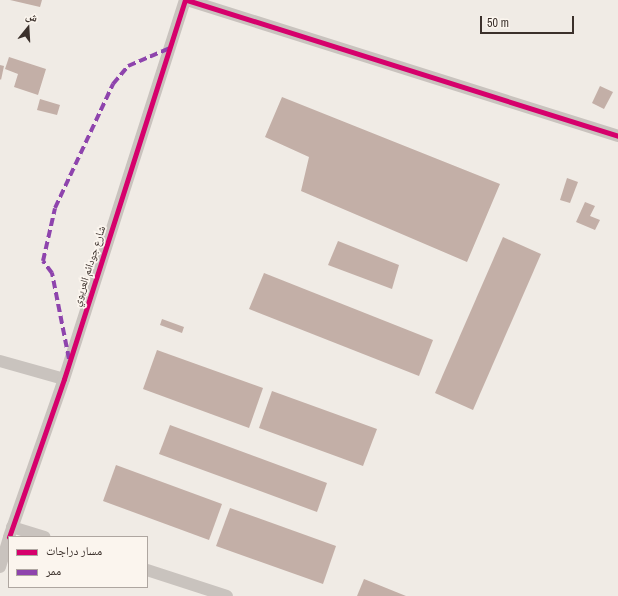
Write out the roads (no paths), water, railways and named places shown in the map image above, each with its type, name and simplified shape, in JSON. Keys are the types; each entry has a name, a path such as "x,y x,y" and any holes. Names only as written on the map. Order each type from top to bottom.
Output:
{"street":[{"path":"186,0 618,136"},
{"name":"شارع جودائم العريوي","path":"0,567 8,534 64,379 186,0"},
{"path":"0,361 64,379"},
{"path":"8,534 32,536"},
{"path":"148,570 227,596"}]}
